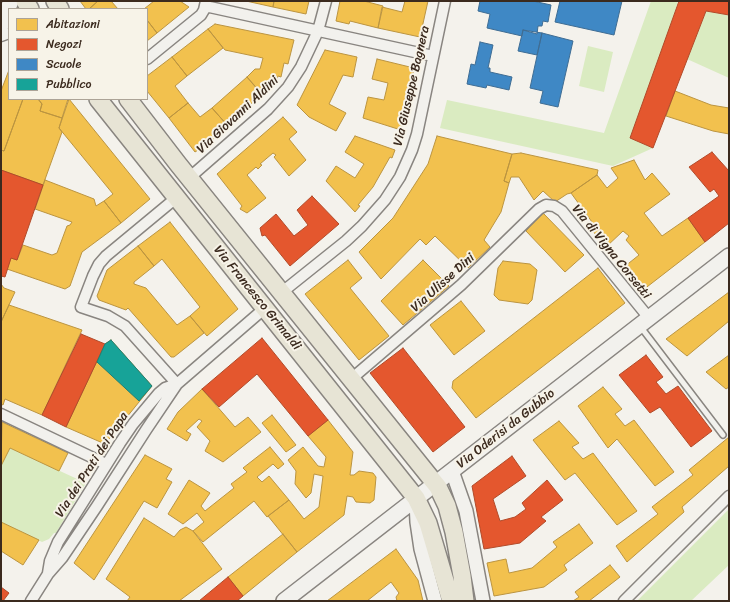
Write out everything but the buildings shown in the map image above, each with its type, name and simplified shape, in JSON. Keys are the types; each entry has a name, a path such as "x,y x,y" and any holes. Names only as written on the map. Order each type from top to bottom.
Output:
{"main road":[{"path":"1,25 8,8"},
{"name":"Via Francesco Grimaldi","path":"99,100 416,498 428,523 451,601"},
{"name":"Via Francesco Grimaldi","path":"129,100 189,178 441,493 449,514 459,554 465,601"},
{"name":"Via Oderisi da Gubbio","path":"284,601 729,256"}],"street":[{"name":"Via Giovanni Aldini","path":"189,178 268,109 284,93 301,67 318,31 326,1"},
{"name":"Via Giuseppe Bagnera","path":"282,293 354,233 375,212 397,183 405,168 416,139 445,1"},
{"path":"148,58 201,15 205,4 433,56"},
{"path":"176,198 106,256 92,276 81,306 116,320 125,326 177,384"},
{"name":"Via di Vigna Corsetti","path":"550,204 562,211 644,322"},
{"name":"Via Ulisse Dini","path":"350,380 461,285 539,209 550,204"},
{"name":"Via dei Prati dei Papa","path":"31,601 48,574 71,545 177,384 265,308"},
{"name":"Via dei Prati dei Papa","path":"48,574 50,561 58,542 106,464 133,424 155,397 165,388 177,384"},
{"path":"1,414 106,464"},
{"path":"452,471 466,511 483,601"},
{"path":"624,601 729,496"},
{"path":"416,498 417,522 421,549 434,601"}],"lane":[{"path":"644,322 723,435"}],"green space":[{"path":"651,1 678,1 659,67 630,138 653,148 613,166 440,128 447,100 604,133"},
{"path":"706,11 729,15 729,78 687,59"},
{"path":"588,46 613,52 604,92 579,86"},
{"path":"10,448 86,483 56,533 54,533 49,539 42,542 1,522 1,466"},
{"path":"729,509 729,565 691,601 637,601"}]}
